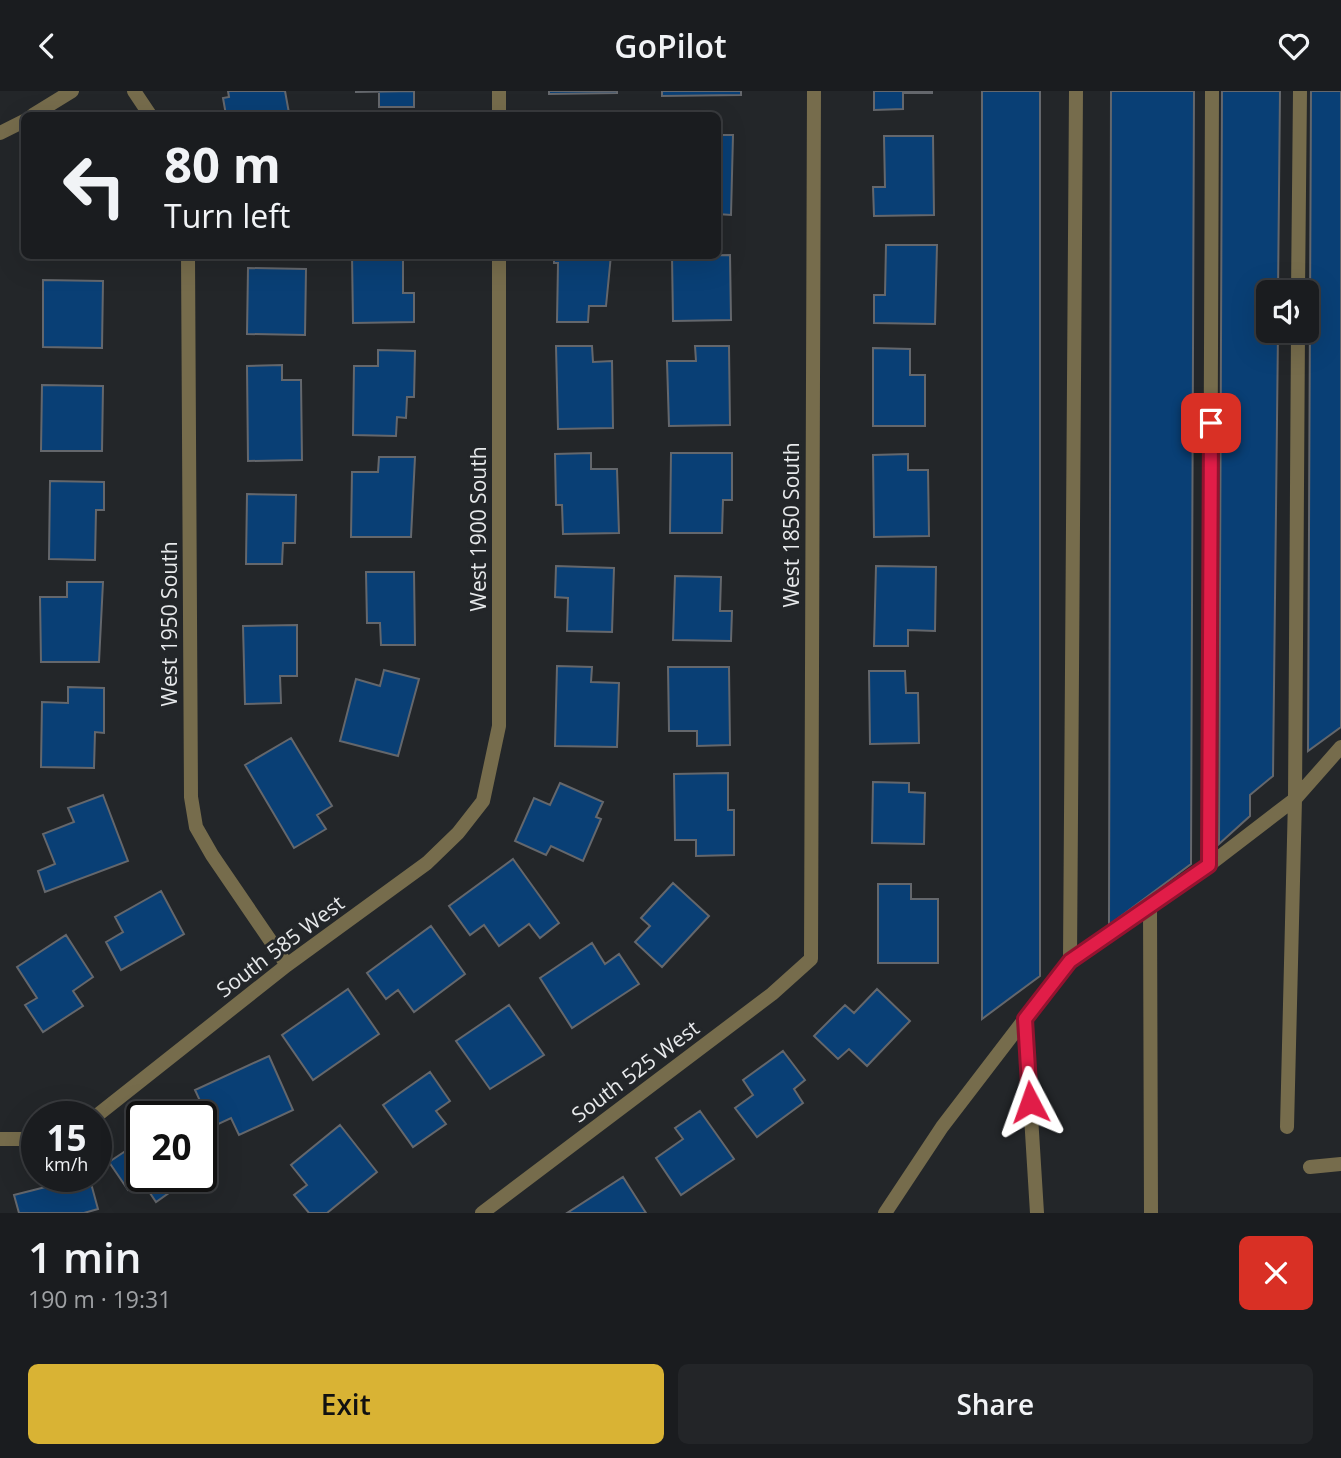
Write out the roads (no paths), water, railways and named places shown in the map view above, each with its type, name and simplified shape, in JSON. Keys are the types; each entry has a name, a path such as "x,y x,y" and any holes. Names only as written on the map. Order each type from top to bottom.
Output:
{"street":[{"path":"38,112 72,91"},
{"path":"134,91 148,112"},
{"path":"499,91 499,112"},
{"name":"West 1850 South","path":"811,959 814,91"},
{"path":"1070,961 1076,91"},
{"path":"1209,865 1212,91"},
{"path":"1298,280 1300,91"},
{"path":"0,133 21,122"},
{"name":"West 1950 South","path":"188,259 191,797 196,827 212,855 287,965"},
{"name":"West 1900 South","path":"483,801 499,726 499,259"},
{"path":"1287,1127 1295,799 1298,343"},
{"path":"885,1213 942,1127 1070,961 1209,865 1295,799 1341,747"},
{"name":"South 585 West","path":"112,1104 287,965 427,863 458,833 483,801"},
{"path":"1150,906 1151,1213"},
{"name":"South 525 West","path":"482,1213 772,994 811,959"},
{"path":"1025,1019 1037,1213"},
{"path":"0,1139 21,1139"},
{"path":"1310,1167 1341,1164"}]}
